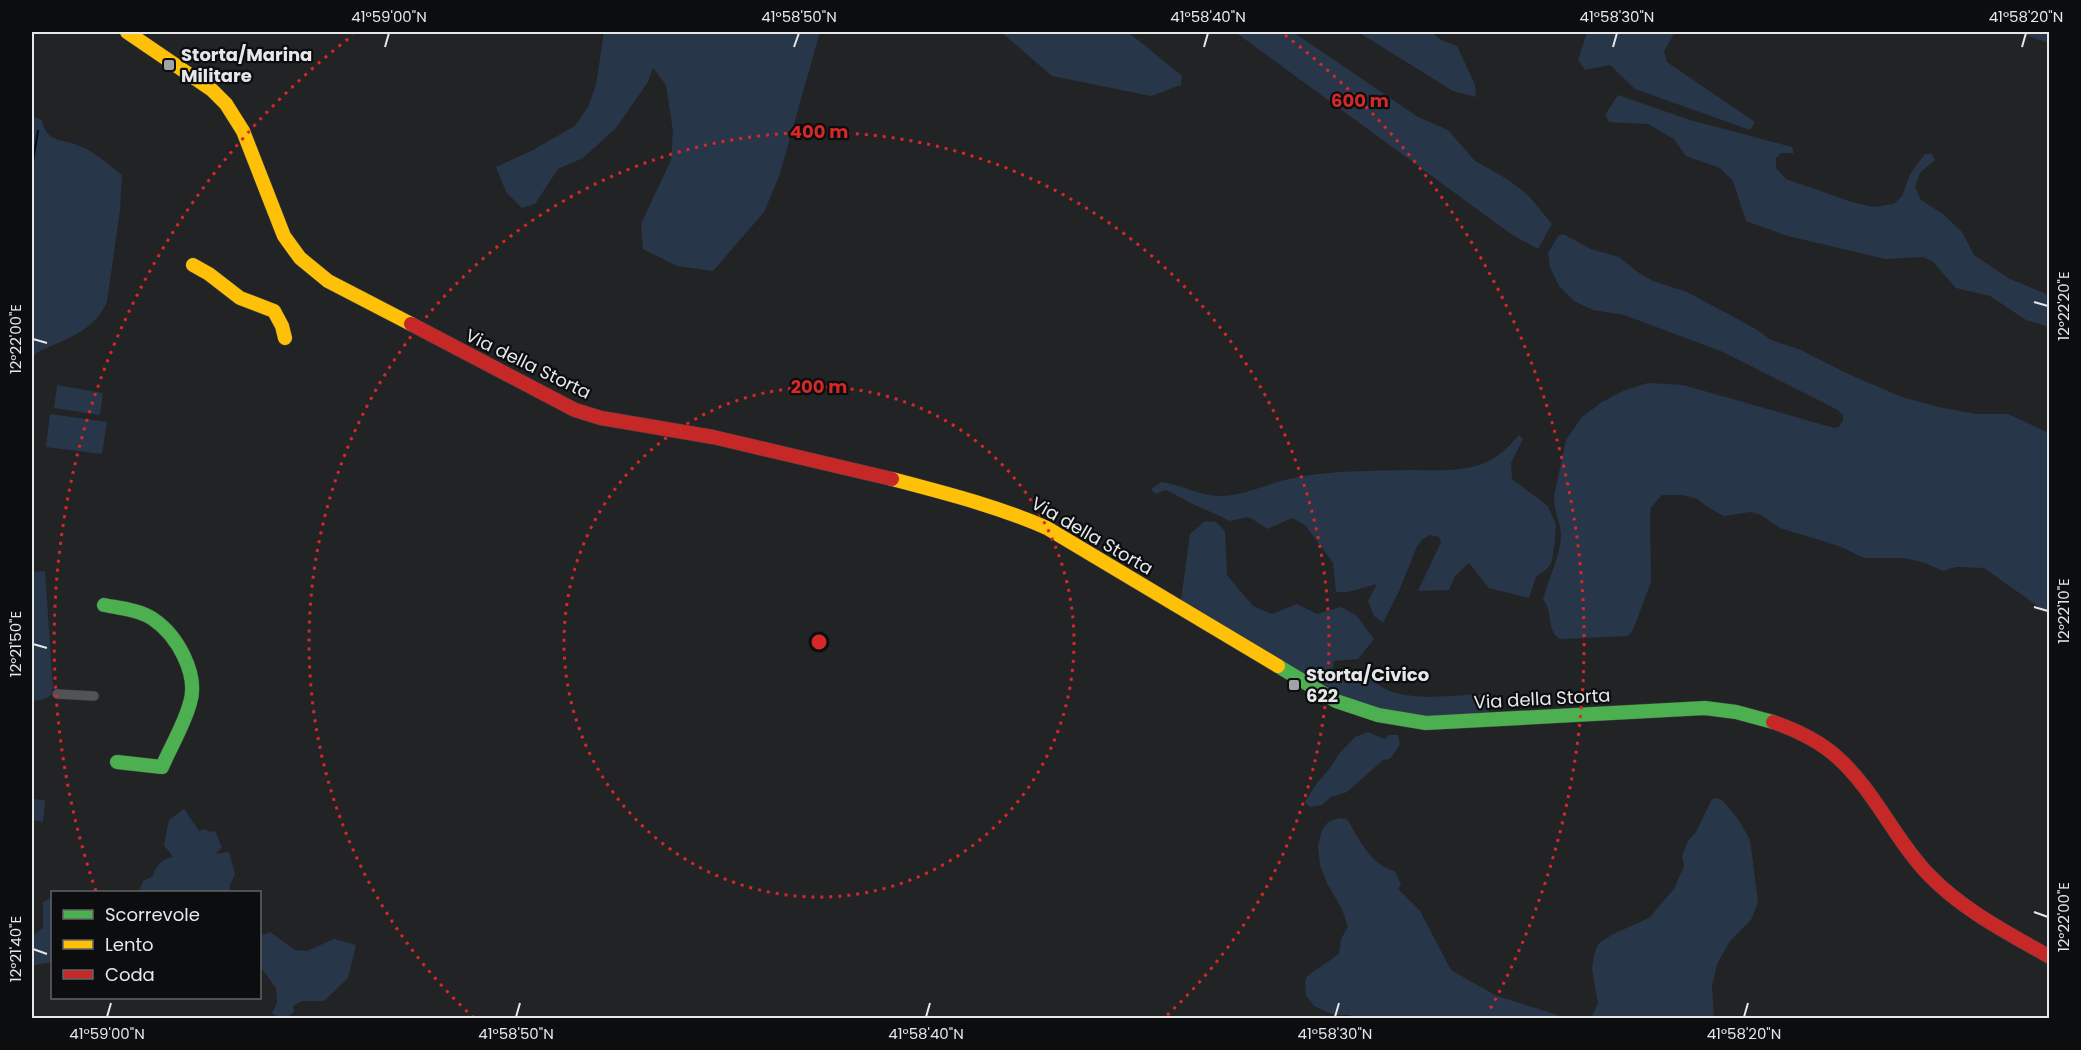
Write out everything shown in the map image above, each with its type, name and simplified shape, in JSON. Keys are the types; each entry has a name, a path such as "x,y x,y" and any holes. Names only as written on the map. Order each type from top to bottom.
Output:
{"main road":[{"name":"Via della Storta","path":"127,32 212,90 226,104 243,131 284,236 310,268 349,292 560,403 602,418 772,449 978,501 1013,513 1047,528 1336,700 1378,716 1426,723 1705,708 1728,710 1784,727 1826,748 1840,760 1871,797 1923,869 1943,888 2049,957"},
{"path":"194,265 240,298 274,311 285,338"},
{"path":"104,605 135,612 153,620 174,640 186,658 192,682 191,702 162,767 117,762"}],"street":[{"path":"57,693 94,696"}],"shaded area":[{"path":"604,32 820,32 779,177 764,212 713,271 677,266 643,249 641,224 671,160 673,131 666,85 653,68 648,82 616,128 583,158 558,169 535,204 522,208 506,192 496,167 531,151 575,126 588,107 596,85"},
{"path":"1001,32 1128,32 1182,76 1181,85 1151,96 1052,76"},
{"path":"1235,32 1293,32 1418,117 1448,130 1475,161 1507,179 1528,195 1552,224 1538,249 1511,234"},
{"path":"1358,32 1431,32 1441,40 1457,46 1475,85 1476,97 1453,91"},
{"path":"1587,32 1675,32 1664,51 1667,62 1755,122 1750,130 1635,89 1610,65 1585,70 1578,60"},
{"path":"2016,32 2049,32 2049,43"},
{"path":"1618,95 1690,120 1792,147 1794,153 1781,153 1776,158 1776,168 1786,179 1852,202 1874,207 1894,204 1902,196 1910,174 1925,154 1932,154 1935,160 1920,173 1915,187 1921,200 1943,214 1962,232 1974,255 2008,278 2049,295 2049,327 2026,320 1990,296 1956,288 1932,261 1923,257 1885,259 1788,236 1746,221 1733,181 1720,168 1686,156 1674,139 1648,124 1609,122 1605,115"},
{"path":"34,117 42,120 44,128 52,137 87,150 122,175 120,210 107,302 94,321 86,328 36,353 32,358 32,119"},
{"path":"1563,234 1591,249 1619,257 1653,281 1687,292 1754,328 1771,340 1801,350 1846,373 1902,397 1976,414 2008,414 2049,433 2049,614 1984,568 1956,567 1943,571 1905,558 1864,558 1839,546 1780,528 1761,515 1750,512 1724,516 1697,499 1683,495 1662,495 1651,507 1651,582 1633,630 1628,636 1561,639 1556,636 1543,600 1557,559 1561,534 1554,496 1566,440 1582,417 1602,402 1623,391 1648,383 1683,385 1834,428 1839,427 1843,421 1843,416 1838,410 1723,352 1624,315 1593,310 1574,301 1559,286 1550,267 1548,253 1558,236"},
{"path":"57,385 103,393 100,415 54,408"},
{"path":"50,414 107,422 102,454 46,447"},
{"path":"1519,435 1523,439 1511,463 1512,479 1548,506 1556,525 1552,561 1548,568 1536,577 1529,598 1489,588 1469,563 1455,576 1449,590 1418,591 1441,542 1439,537 1430,535 1417,546 1383,623 1374,616 1368,601 1377,584 1348,592 1336,592 1333,563 1305,525 1292,518 1268,529 1249,517 1229,521 1165,490 1155,494 1151,489 1161,482 1196,492 1227,496 1289,479 1334,472 1462,469 1491,460"},
{"path":"1205,521 1216,522 1225,531 1227,575 1253,606 1272,614 1297,604 1317,614 1341,607 1356,615 1374,639 1358,659 1334,661 1332,673 1342,678 1358,674 1369,675 1378,685 1405,695 1438,697 1483,694 1493,704 1486,716 1417,718 1360,706 1322,687 1181,600 1190,534"},
{"path":"45,571 53,688 50,696 32,701 32,572"},
{"path":"1368,732 1385,739 1389,735 1398,735 1400,744 1390,759 1383,760 1347,792 1331,797 1322,805 1310,807 1305,802 1339,754 1355,737"},
{"path":"1717,798 1723,801 1738,819 1750,840 1758,902 1751,920 1730,941 1717,964 1712,986 1714,1018 1591,1018 1598,1003 1592,969 1598,944 1613,934 1649,918 1674,889 1684,866 1682,856 1688,841 1696,832 1712,799"},
{"path":"32,799 45,800 43,822 32,820"},
{"path":"184,809 199,831 206,829 209,832 215,831 222,847 216,854 229,852 235,874 230,891 139,891 143,881 153,876 160,863 173,857 164,845 169,820"},
{"path":"1340,818 1347,819 1372,858 1395,871 1401,885 1398,889 1420,911 1451,970 1497,996 1567,1018 1352,1018 1350,1015 1334,1015 1314,1006 1306,995 1307,976 1339,954 1341,939 1348,927 1342,909 1320,865 1318,846 1322,830 1328,822"},
{"path":"51,898 51,962 32,966 32,936 43,928 43,902"},
{"path":"261,932 263,935 270,932 295,950 307,951 334,939 356,945 348,978 324,1001 302,1001 293,1006 294,1012 286,1018 274,1015 272,1013 277,1003 276,988 261,967"}],"waterway":[{"path":"32,167 38,131"}],"traffic: fast":[{"path":"104,605 142,613 162,626 184,656 189,668 192,692 181,727 162,767 117,762"},
{"path":"1278,666 1336,701 1378,715 1426,723 1705,708 1736,712 1773,722"}],"traffic: slow":[{"path":"127,32 212,90 226,104 243,131 284,236 300,258 328,281 411,324"},
{"path":"193,265 209,274 240,298 274,311 285,338"},
{"path":"892,479 990,507 1047,528 1278,666"}],"traffic: jam":[{"path":"411,324 575,410 601,418 713,437 892,479"},
{"path":"1773,722 1807,736 1837,757 1863,785 1917,861 1957,900 1987,921 2050,957"}],"place":[{"name":"Storta/Marina Militare","path":"169,65"},
{"name":"Storta/Civico 622","path":"1294,685"}]}
